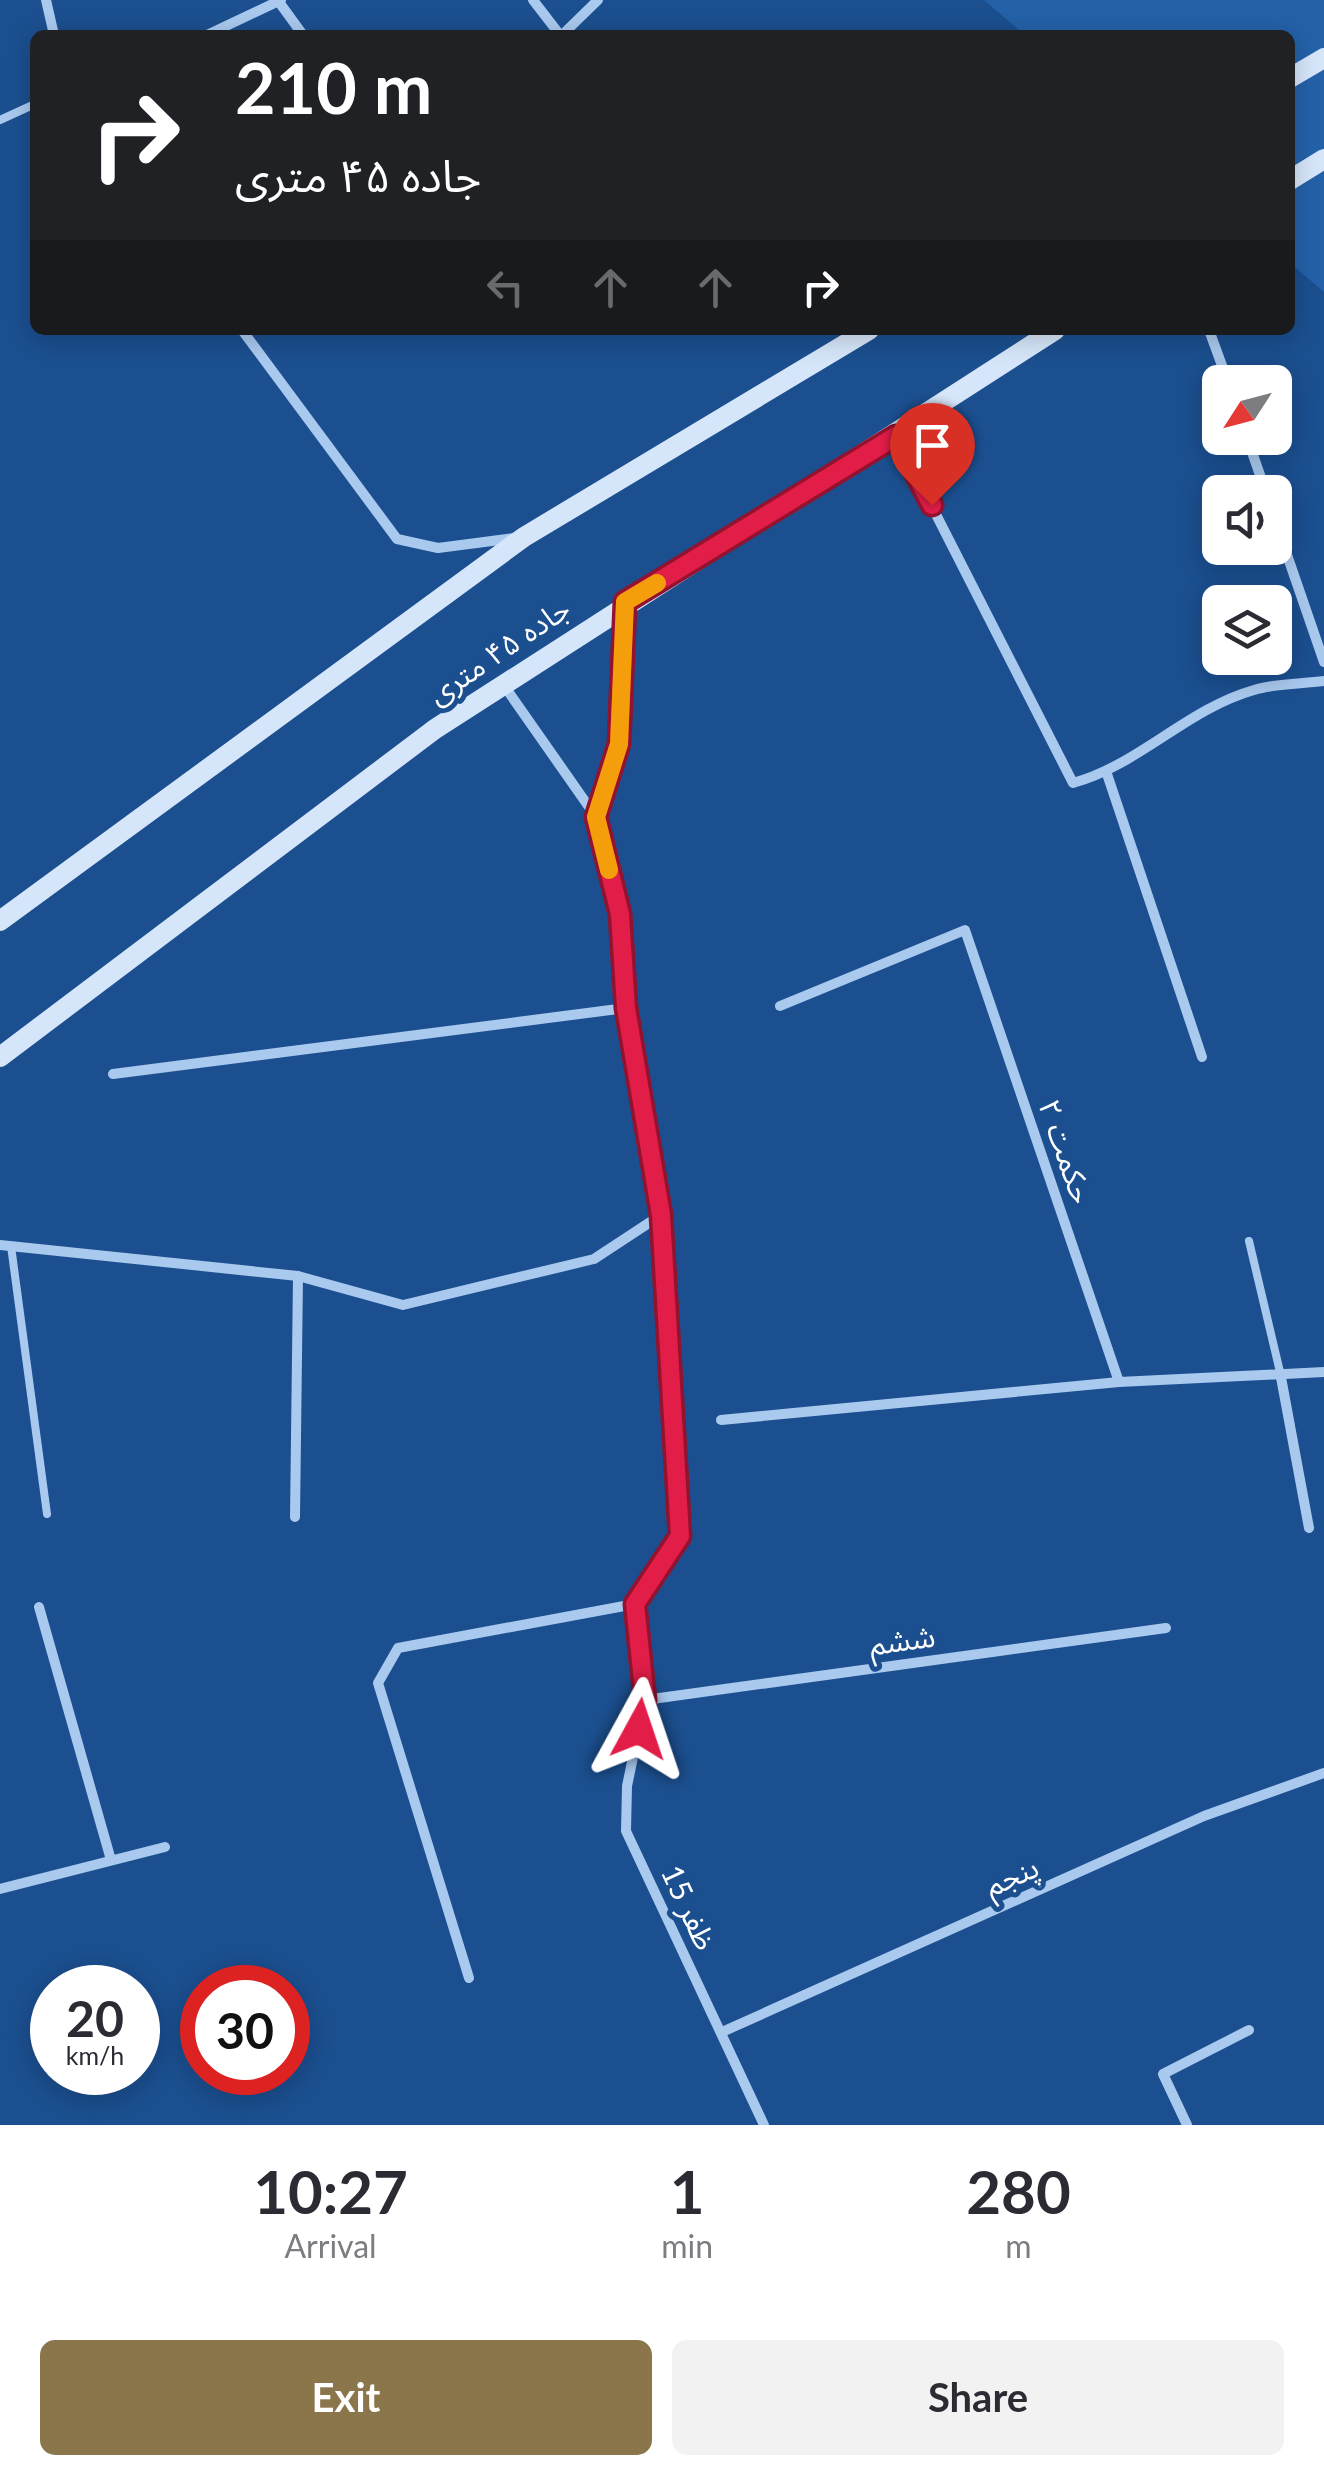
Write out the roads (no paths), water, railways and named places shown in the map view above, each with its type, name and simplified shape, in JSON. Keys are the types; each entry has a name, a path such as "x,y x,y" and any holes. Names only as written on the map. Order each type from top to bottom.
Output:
{"street":[{"path":"46,0 53,30"},
{"path":"532,0 557,30"},
{"path":"566,30 598,0"},
{"path":"218,30 280,1 300,30"},
{"path":"1295,75 1324,58"},
{"path":"1295,177 1324,159"},
{"path":"246,335 397,539 438,548 524,537"},
{"path":"0,921 524,537 861,335"},
{"name":"جاده ۴۵ متری","path":"0,1057 419,740 625,602 896,436 1048,335"},
{"path":"1212,335 1222,365"},
{"path":"896,436 1074,783 1107,774 1179,725 1254,690 1324,681"},
{"path":"1291,565 1324,662"},
{"path":"596,817 619,744 625,602"},
{"path":"469,1978 378,1683 398,1648 635,1604 680,1536 661,1215 626,1008 620,914 596,817 503,684"},
{"path":"1107,774 1202,1057"},
{"name":"حکمت ۲","path":"780,1006 965,930 1118,1382"},
{"path":"113,1074 626,1008"},
{"path":"5,1246 298,1276 403,1305 594,1259 661,1215"},
{"path":"295,1516 298,1276"},
{"path":"1280,1372 1309,1528"},
{"path":"721,1420 1118,1382 1324,1372"},
{"name":"ظفر 15","path":"635,1604 645,1700 626,1786 626,1831 764,2125"},
{"path":"39,1607 111,1860"},
{"name":"ششم","path":"645,1700 1166,1628"},
{"name":"پنجم","path":"722,2032 1204,1816 1324,1773"},
{"path":"0,1889 165,1847"},
{"path":"1187,2125 1162,2074 1249,2030"}],"lane":[{"path":"0,120 30,106"},
{"path":"1249,1241 1280,1372"},
{"path":"5,1246 47,1514"}]}
